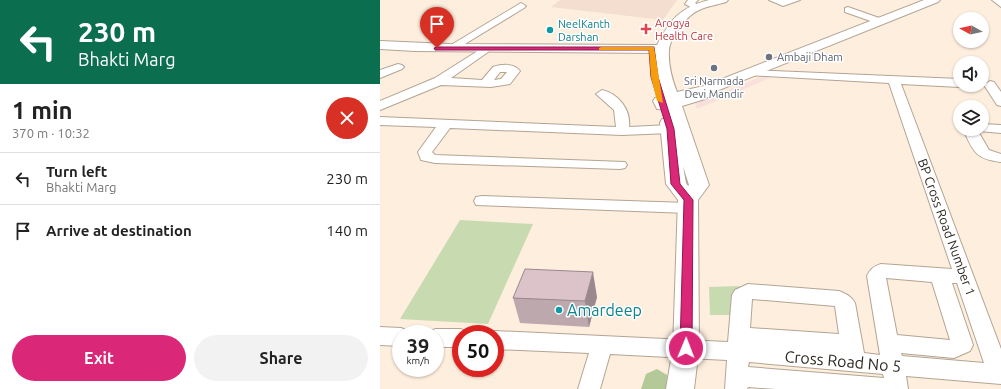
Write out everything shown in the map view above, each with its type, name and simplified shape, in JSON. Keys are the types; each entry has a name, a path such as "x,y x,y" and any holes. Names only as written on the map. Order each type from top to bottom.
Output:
{"main road":[{"path":"680,389 686,348 688,204 699,185 669,101 657,49 675,19 696,3 722,0"},
{"path":"669,101 751,73 934,0"},
{"path":"380,45 484,50 657,49"},
{"path":"669,101 670,129 676,184 688,204"}],"street":[{"path":"774,0 783,3 795,0"},
{"path":"997,0 1001,4"},
{"path":"451,48 521,6"},
{"path":"848,10 879,21"},
{"path":"380,106 440,81 484,50"},
{"path":"788,57 801,75"},
{"path":"380,74 398,67"},
{"path":"751,73 953,83"},
{"name":"BP Cross Road Number 1","path":"894,80 1000,374"},
{"path":"440,81 486,82"},
{"path":"991,85 1001,102"},
{"path":"602,94 622,109 624,114 622,132"},
{"path":"380,121 622,132 670,129"},
{"path":"446,124 425,152 426,157 435,160 620,165"},
{"path":"989,128 1001,129"},
{"path":"974,136 984,155 1001,158"},
{"path":"482,201 688,204"},
{"path":"853,353 847,310 845,303 839,299 748,291 742,295 737,383 897,389 876,276 877,273 881,271 965,277"},
{"path":"889,343 954,349 962,345 940,276"},
{"path":"380,336 392,337"},
{"name":"Cross Road No 5","path":"504,340 686,348 740,344 853,353 893,365 1000,374"},
{"path":"589,389 602,344"}],"shaded area":[{"path":"560,0 677,0 663,20 551,7"},
{"path":"763,76 772,77 697,109 695,103"}],"green space":[{"path":"460,220 533,224 488,324 400,319"},
{"path":"741,286 736,315 710,315 709,287"},
{"path":"657,369 667,375 666,389 641,389 646,374"}],"building":[{"path":"525,269 593,272 585,301 513,298"}],"slow traffic":[{"path":"601,49 652,48 655,77 661,101"}],"place":[{"name":"Arogya Health Care","path":"646,29"},
{"name":"NeelKanth Darshan","path":"550,30"},
{"name":"Ambaji Dham","path":"769,57"},
{"name":"Sri Narmada Devi Mandir","path":"714,68"},
{"name":"Amardeep","path":"559,310"}],"route":[{"path":"437,48 484,50 652,48 655,77 670,129 676,184 688,200 686,348"}]}
